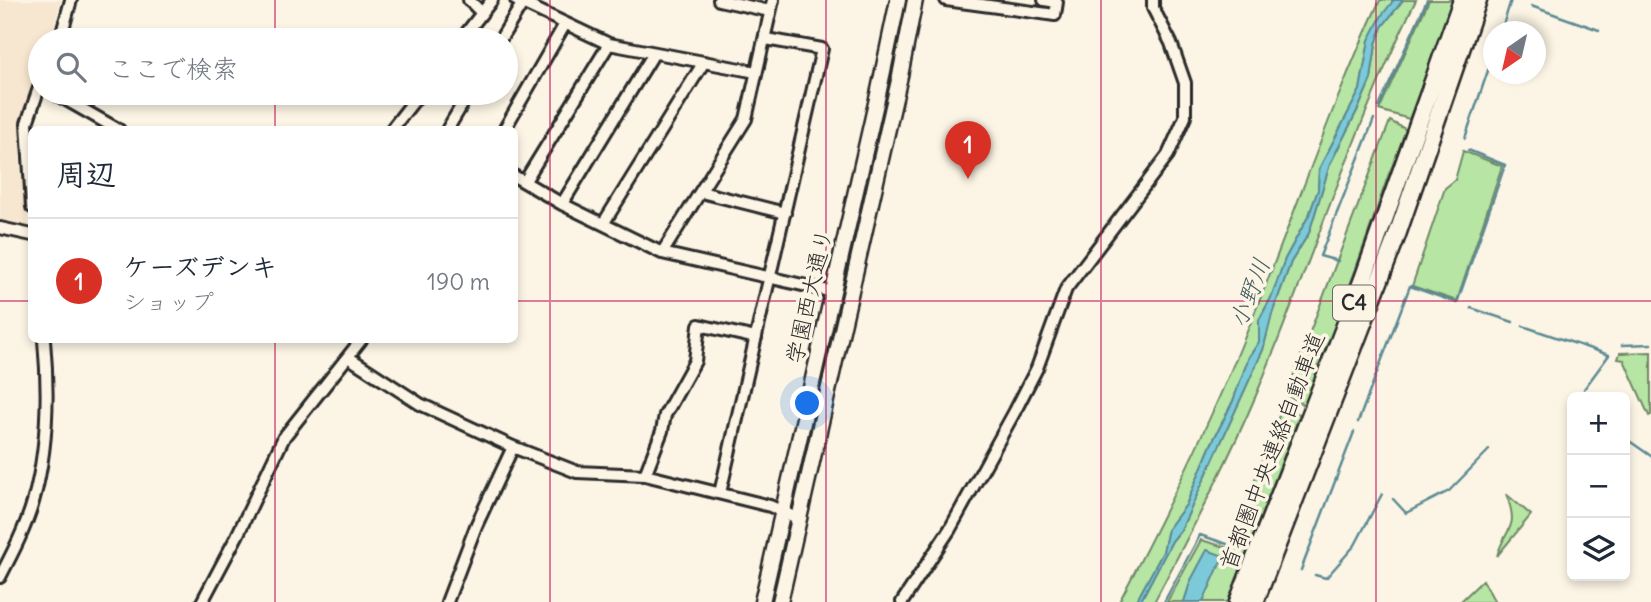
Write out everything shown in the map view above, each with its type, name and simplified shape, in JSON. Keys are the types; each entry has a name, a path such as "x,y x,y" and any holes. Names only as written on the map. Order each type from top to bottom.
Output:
{"highway":[{"name":"首都圏中央連絡自動車道","path":"1238,602 1368,267 1462,0"},
{"name":"首都圏中央連絡自動車道","path":"1255,602 1396,238 1478,0"}],"main road":[{"name":"学園西大通り","path":"762,602 898,0"},
{"name":"学園西大通り","path":"780,602 915,0"}],"street":[{"path":"63,28 71,0"},
{"path":"469,0 482,13"},
{"path":"470,28 492,0"},
{"path":"662,253 746,119 766,38 772,6 719,0"},
{"path":"946,0 1055,15 1057,2 1044,0"},
{"path":"902,602 950,529 1015,411 1037,368 1066,289 1168,155 1185,117 1185,83 1171,43 1153,8 1153,0"},
{"path":"506,28 519,2 609,44 757,72"},
{"path":"506,126 565,24"},
{"path":"720,494 822,49 766,38"},
{"path":"609,44 520,178 562,204 662,253 833,292"},
{"path":"562,204 654,53"},
{"path":"603,224 704,62"},
{"path":"28,140 27,123 33,105"},
{"path":"75,105 112,126"},
{"path":"394,126 411,105"},
{"path":"449,126 462,105"},
{"path":"701,191 785,214"},
{"path":"0,228 28,234"},
{"path":"645,475 662,431 665,415 695,360 699,325 756,338"},
{"path":"0,577 32,504 46,441 47,369 44,343"},
{"path":"202,602 284,437 358,343"},
{"path":"348,357 420,404 513,447 577,472 645,475 770,506 799,519"},
{"path":"447,602 477,526 513,447"}],"shaded area":[{"path":"0,0 61,0 54,28 28,28 28,105 23,119 20,159 28,230 0,225"}],"green space":[{"path":"1380,0 1394,0 1369,40 1360,90 1319,169 1318,190 1309,215 1285,259 1272,296 1259,320 1259,342 1249,357 1233,401 1186,505 1168,529 1163,552 1136,602 1119,602 1186,470 1232,368 1344,83"},
{"path":"1403,0 1416,0 1373,97 1257,393 1208,498 1154,602 1140,602 1172,541 1181,530 1263,350 1272,314 1291,262 1309,233 1330,164 1371,79 1376,44 1382,27"},
{"path":"1429,0 1452,0 1409,119 1379,110"},
{"path":"905,27 804,474 790,509 879,112 892,78 902,28"},
{"path":"1390,121 1407,130 1306,406 1286,395"},
{"path":"1463,151 1502,166 1457,301 1412,286 1445,188 1455,180"},
{"path":"1651,352 1649,416 1624,360 1618,359 1620,353"},
{"path":"1281,410 1300,414 1228,602 1203,602 1222,557 1191,580 1184,602 1167,602 1201,540 1229,548"},
{"path":"1506,494 1531,515 1497,556 1512,522"},
{"path":"1483,580 1495,602 1460,602"}],"water":[{"path":"1394,0 1403,0 1382,27 1376,44 1371,79 1330,164 1309,233 1291,262 1272,314 1263,350 1181,530 1172,541 1140,602 1136,602 1163,552 1168,529 1186,505 1233,401 1249,357 1259,342 1259,320 1272,296 1285,259 1309,215 1318,190 1319,169 1360,90 1369,40 1382,15"},
{"path":"1207,550 1223,557 1203,602 1184,602 1191,580"}],"waterway":[{"path":"1379,107 1427,0"},
{"path":"1504,21 1511,0"},
{"path":"1531,6 1599,30"},
{"path":"1465,138 1483,84"},
{"path":"1338,261 1320,256 1374,119"},
{"path":"1358,422 1410,286 1457,303 1505,165 1468,150"},
{"path":"1471,308 1513,322"},
{"path":"1523,326 1609,355 1584,389"},
{"path":"1622,345 1651,344"},
{"path":"1301,570 1354,432"},
{"path":"1630,441 1651,456"},
{"path":"1393,499 1406,513 1449,491 1489,450"},
{"path":"1315,575 1326,578 1355,545 1382,494"},
{"path":"1164,602 1200,535 1227,544"}],"place":[{"name":"ケーズデンキ","path":"968,179"}],"water label":[{"name":"小野川","path":"1250,293"}]}
